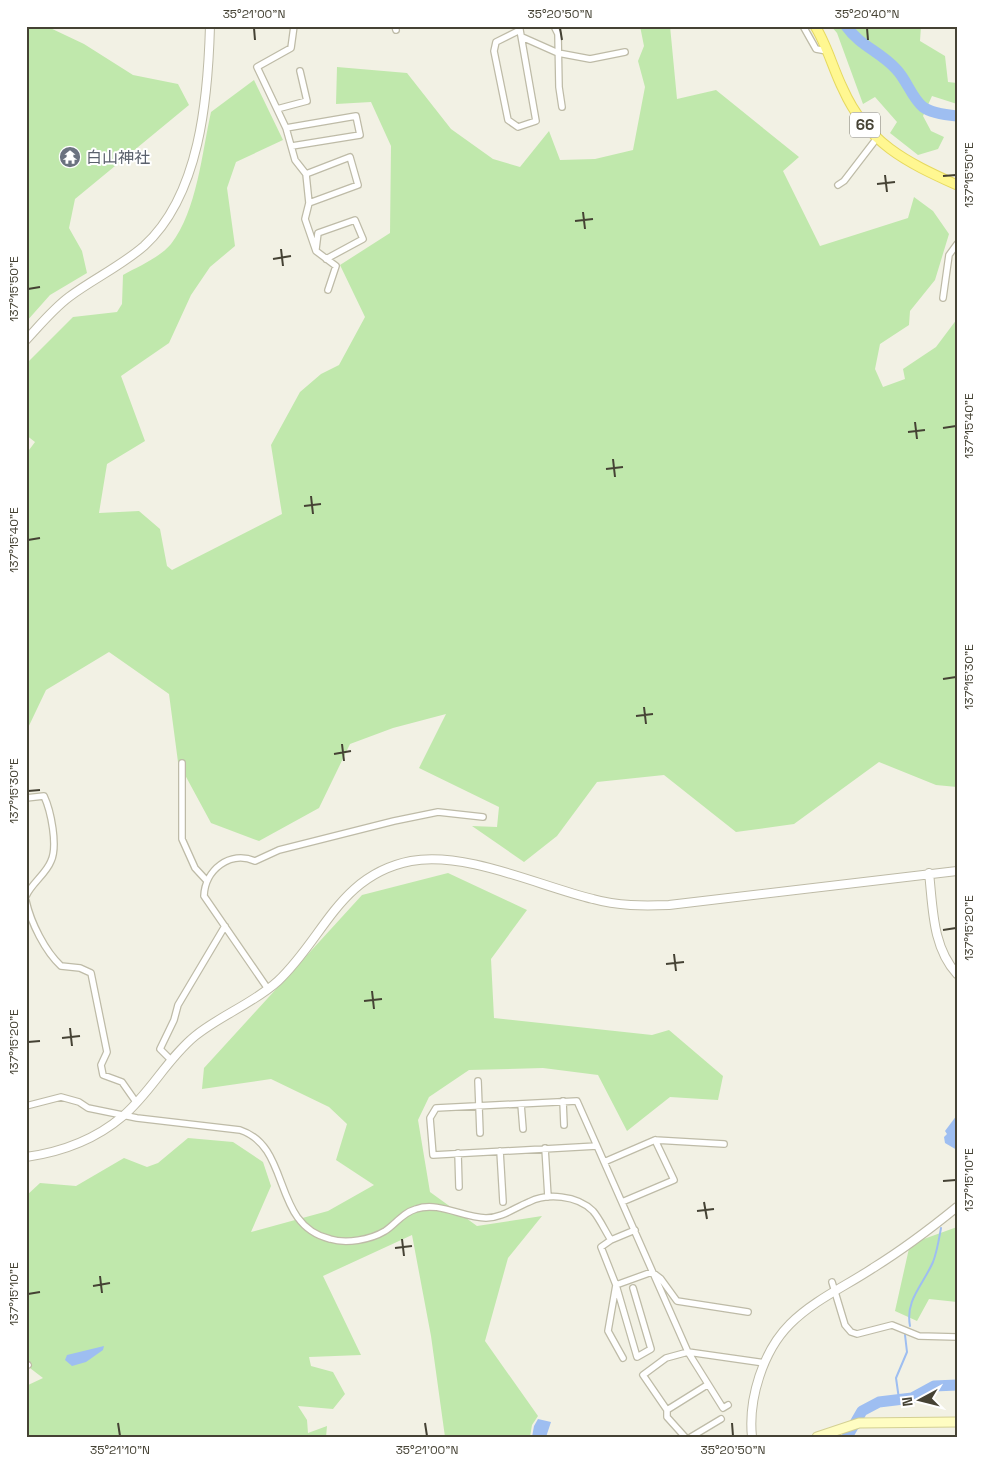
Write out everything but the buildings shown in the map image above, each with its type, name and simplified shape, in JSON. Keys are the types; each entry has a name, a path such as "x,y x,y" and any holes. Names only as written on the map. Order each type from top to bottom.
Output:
{"main road":[{"name":"66","path":"815,26 852,107 877,138 911,164 957,186"},
{"path":"817,1437 859,1423 957,1422"}],"street":[{"path":"26,340 62,303 144,246 163,226 174,208 186,184 198,139 205,88 210,26"},
{"path":"294,26 292,48 257,67 286,128 295,160 306,174 309,203 305,218 316,251 336,266 328,290"},
{"path":"554,26 558,34 562,107"},
{"path":"802,26 816,49 827,51"},
{"path":"520,28 536,121 518,127 508,120 494,51 496,42 520,28"},
{"path":"522,37 558,53 590,59 625,52"},
{"path":"277,109 307,101 300,71"},
{"path":"286,128 356,116 360,135 292,146"},
{"path":"838,185 844,181 877,138"},
{"path":"306,174 350,157 358,185 309,203"},
{"path":"316,251 318,233 355,220 363,239 326,259"},
{"path":"943,298 949,255 957,244"},
{"path":"182,763 182,839 195,868 207,881"},
{"path":"26,798 44,796 49,807 53,850 51,862 31,886 26,896"},
{"path":"268,988 204,896 207,881 225,860 248,858 255,861 279,850 394,820 438,812 482,818"},
{"path":"26,1157 44,1154 81,1143 124,1115 180,1049 208,1026 278,980 346,895 376,874 410,861 437,859 468,863 594,900 636,906 669,905 957,871"},
{"path":"929,873 937,934 947,959 957,974"},
{"path":"26,901 29,913 53,959 61,966 80,968 91,973 107,1052 101,1065 103,1075 122,1082 136,1102"},
{"path":"171,1060 160,1049 174,1020 178,1005 225,926"},
{"path":"478,1081 480,1133"},
{"path":"26,1106 61,1097 79,1102 88,1108 124,1115 240,1130 253,1134 264,1145 272,1159 292,1211 300,1222 329,1239 350,1241 370,1237 385,1231 403,1215 429,1206 484,1218 499,1217 530,1201 548,1196 573,1200 593,1210 611,1240"},
{"path":"563,1101 564,1125"},
{"path":"597,1146 433,1155 430,1118 436,1108 578,1101 688,1352 723,1408 728,1405"},
{"path":"521,1104 522,1130"},
{"path":"604,1162 655,1140 724,1144"},
{"path":"622,1202 674,1180 655,1140"},
{"path":"545,1148 548,1196"},
{"path":"500,1151 503,1202"},
{"path":"458,1153 459,1187"},
{"path":"752,1437 753,1401 765,1363 790,1324 836,1291 920,1236 957,1208"},
{"path":"633,1288 651,1349 637,1357 616,1285 601,1247 611,1240 634,1230"},
{"path":"616,1285 652,1272"},
{"path":"652,1272 661,1279 677,1301 748,1312"},
{"path":"832,1282 845,1325 851,1332 857,1334 892,1325 919,1336 957,1338"},
{"path":"616,1285 608,1331 623,1358"},
{"path":"685,1437 667,1417 667,1410 643,1375 666,1358 688,1352 765,1363"},
{"path":"667,1410 707,1385"},
{"path":"691,1437 721,1419"}],"green space":[{"path":"26,26 46,26 84,44 133,75 178,84 189,105 75,199 69,228 82,251 87,273 50,295 26,322"},
{"path":"640,26 670,26 677,99 716,90 799,157 783,171 820,246 908,218 914,197 933,211 949,234 935,280 910,311 909,325 880,344 875,369 883,387 905,379 903,369 936,347 957,319 957,787 936,785 879,762 794,824 736,832 664,775 597,782 557,836 524,862 472,826 497,827 499,807 419,768 446,714 393,728 350,744 319,808 259,841 211,823 178,762 169,694 109,652 46,690 26,732 26,454 35,442 26,435 26,364 73,317 117,312 122,304 123,275 155,258 171,244 180,230 193,198 211,112 254,80 283,140 236,162 227,188 235,246 210,267 191,295 169,343 121,376 145,441 107,464 99,513 139,511 160,529 167,566 172,570 282,514 271,445 300,392 321,374 339,365 365,317 340,265 390,233 391,146 371,102 336,104 337,67 407,73 451,129 493,159 520,167 549,131 560,160 595,159 633,150 645,87 638,61 644,46"},
{"path":"831,26 921,26 920,41 945,56 948,82 957,83 957,104 932,96 923,116 931,131 944,137 938,149 918,155 890,133 897,122 875,97 863,104 837,33"},
{"path":"448,873 527,910 491,959 494,1018 652,1035 669,1030 723,1076 718,1100 670,1097 627,1131 598,1075 543,1068 469,1070 429,1097 418,1120 430,1192 477,1226 542,1216 508,1258 485,1341 538,1416 532,1425 530,1437 445,1437 431,1336 412,1235 323,1276 361,1355 309,1357 311,1366 333,1372 345,1394 333,1409 298,1406 307,1420 308,1433 327,1426 326,1437 26,1437 26,1386 43,1378 26,1365 26,1196 40,1183 76,1186 124,1158 147,1167 158,1163 188,1138 233,1142 263,1162 271,1186 251,1232 328,1211 374,1185 336,1160 347,1124 329,1107 271,1079 202,1089 204,1068 362,895"},
{"path":"957,1227 957,1302 929,1299 917,1321 895,1311 910,1244"}],"water":[{"path":"957,1115 957,1150 945,1143 944,1137 947,1134 945,1131"},
{"path":"104,1346 103,1350 86,1362 72,1366 65,1360 67,1355"},
{"path":"538,1419 551,1422 546,1437 532,1437 534,1426"}],"waterway":[{"path":"846,26 858,39 896,69 923,107 935,112 957,116"},
{"path":"910,1326 909,1317 912,1300 933,1262 941,1228"},
{"path":"899,1399 896,1378 907,1352 905,1335"},
{"path":"847,1437 862,1411 879,1402 912,1398 934,1386 957,1385"}],"place":[{"name":"白山神社","path":"70,157"}]}
